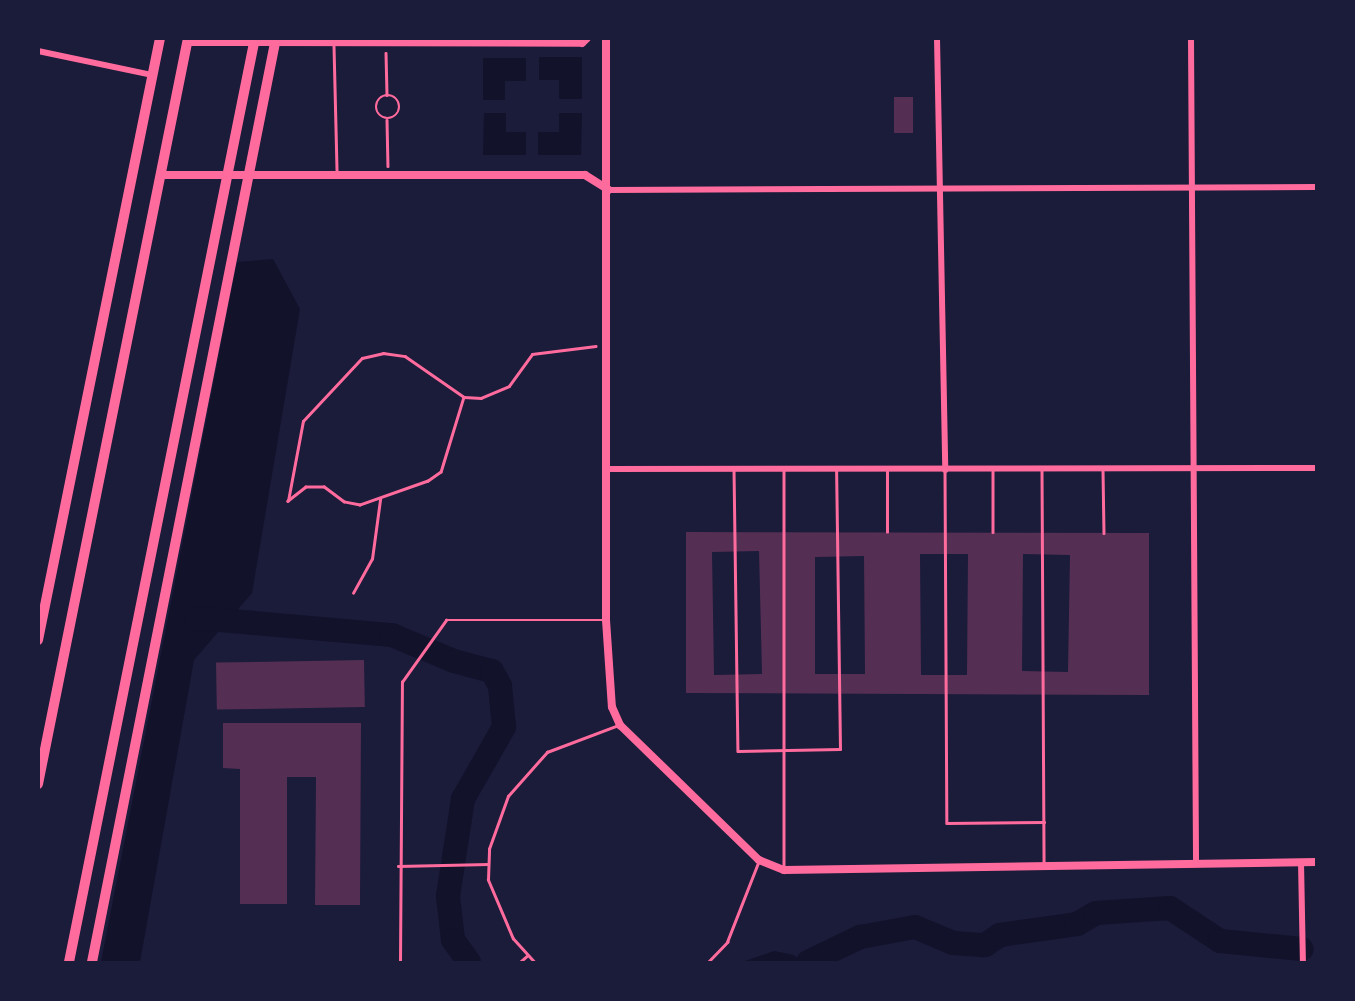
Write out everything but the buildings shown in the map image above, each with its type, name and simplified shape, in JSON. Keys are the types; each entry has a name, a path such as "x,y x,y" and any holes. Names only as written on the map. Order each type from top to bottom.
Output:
{"highway":[{"path":"38,784 188,40"},
{"path":"69,962 255,40"}],"main road":[{"path":"38,640 160,38"},
{"path":"92,962 276,40"}],"street":[{"path":"188,40 582,43 587,38"},
{"path":"606,38 609,190 606,620 612,707 620,725 759,860 784,870 1317,862"},
{"path":"937,38 946,470"},
{"path":"1191,38 1196,862"},
{"path":"38,51 152,75"},
{"path":"161,175 585,175 609,190 1317,187"},
{"path":"609,469 1317,468"},
{"path":"1301,862 1303,962"}],"lane":[{"path":"333,42 337,175"},
{"path":"734,469 738,751 840,749 836,470"},
{"path":"784,470 784,870"},
{"path":"887,470 887,532"},
{"path":"946,470 947,823 1044,822"},
{"path":"993,470 993,532"},
{"path":"1042,470 1044,866"},
{"path":"1103,470 1104,533"},
{"path":"400,962 398,866 402,682 446,620 606,620"},
{"path":"534,962 527,956 499,914 488,880 489,849 508,796 547,752 620,725"},
{"path":"708,962 727,942 759,860"},
{"path":"398,866 488,864"},
{"path":"520,962 527,956"}],"path":[{"path":"386,42 387,95 376,107 387,120 388,175"},
{"path":"387,95 397,98 401,109 387,120"},
{"path":"464,397 441,472 380,500 360,505 344,502 324,487 306,487 288,501 303,421 362,358 383,353 405,356 464,397 496,396 532,354 609,344"},
{"path":"354,593 373,559 380,500"}],"shaded area":[{"path":"539,57 582,57 582,99 559,99 559,80 539,80"},
{"path":"483,58 526,58 526,81 505,81 505,100 483,100"},
{"path":"484,113 506,113 506,132 526,132 526,155 483,155"},
{"path":"559,113 582,113 581,155 538,155 538,132 559,132"},
{"path":"273,259 300,309 252,593 194,660 140,962 101,962 237,262"},
{"path":"774,951 794,955 802,962 742,962"}],"waterway":[{"path":"197,618 392,635 454,661 492,671 500,686 504,727 463,799 448,896 453,940 469,962"},
{"path":"808,962 860,937 915,927 953,943 985,945 1000,935 1077,924 1096,913 1170,908 1220,941 1302,949"}]}
